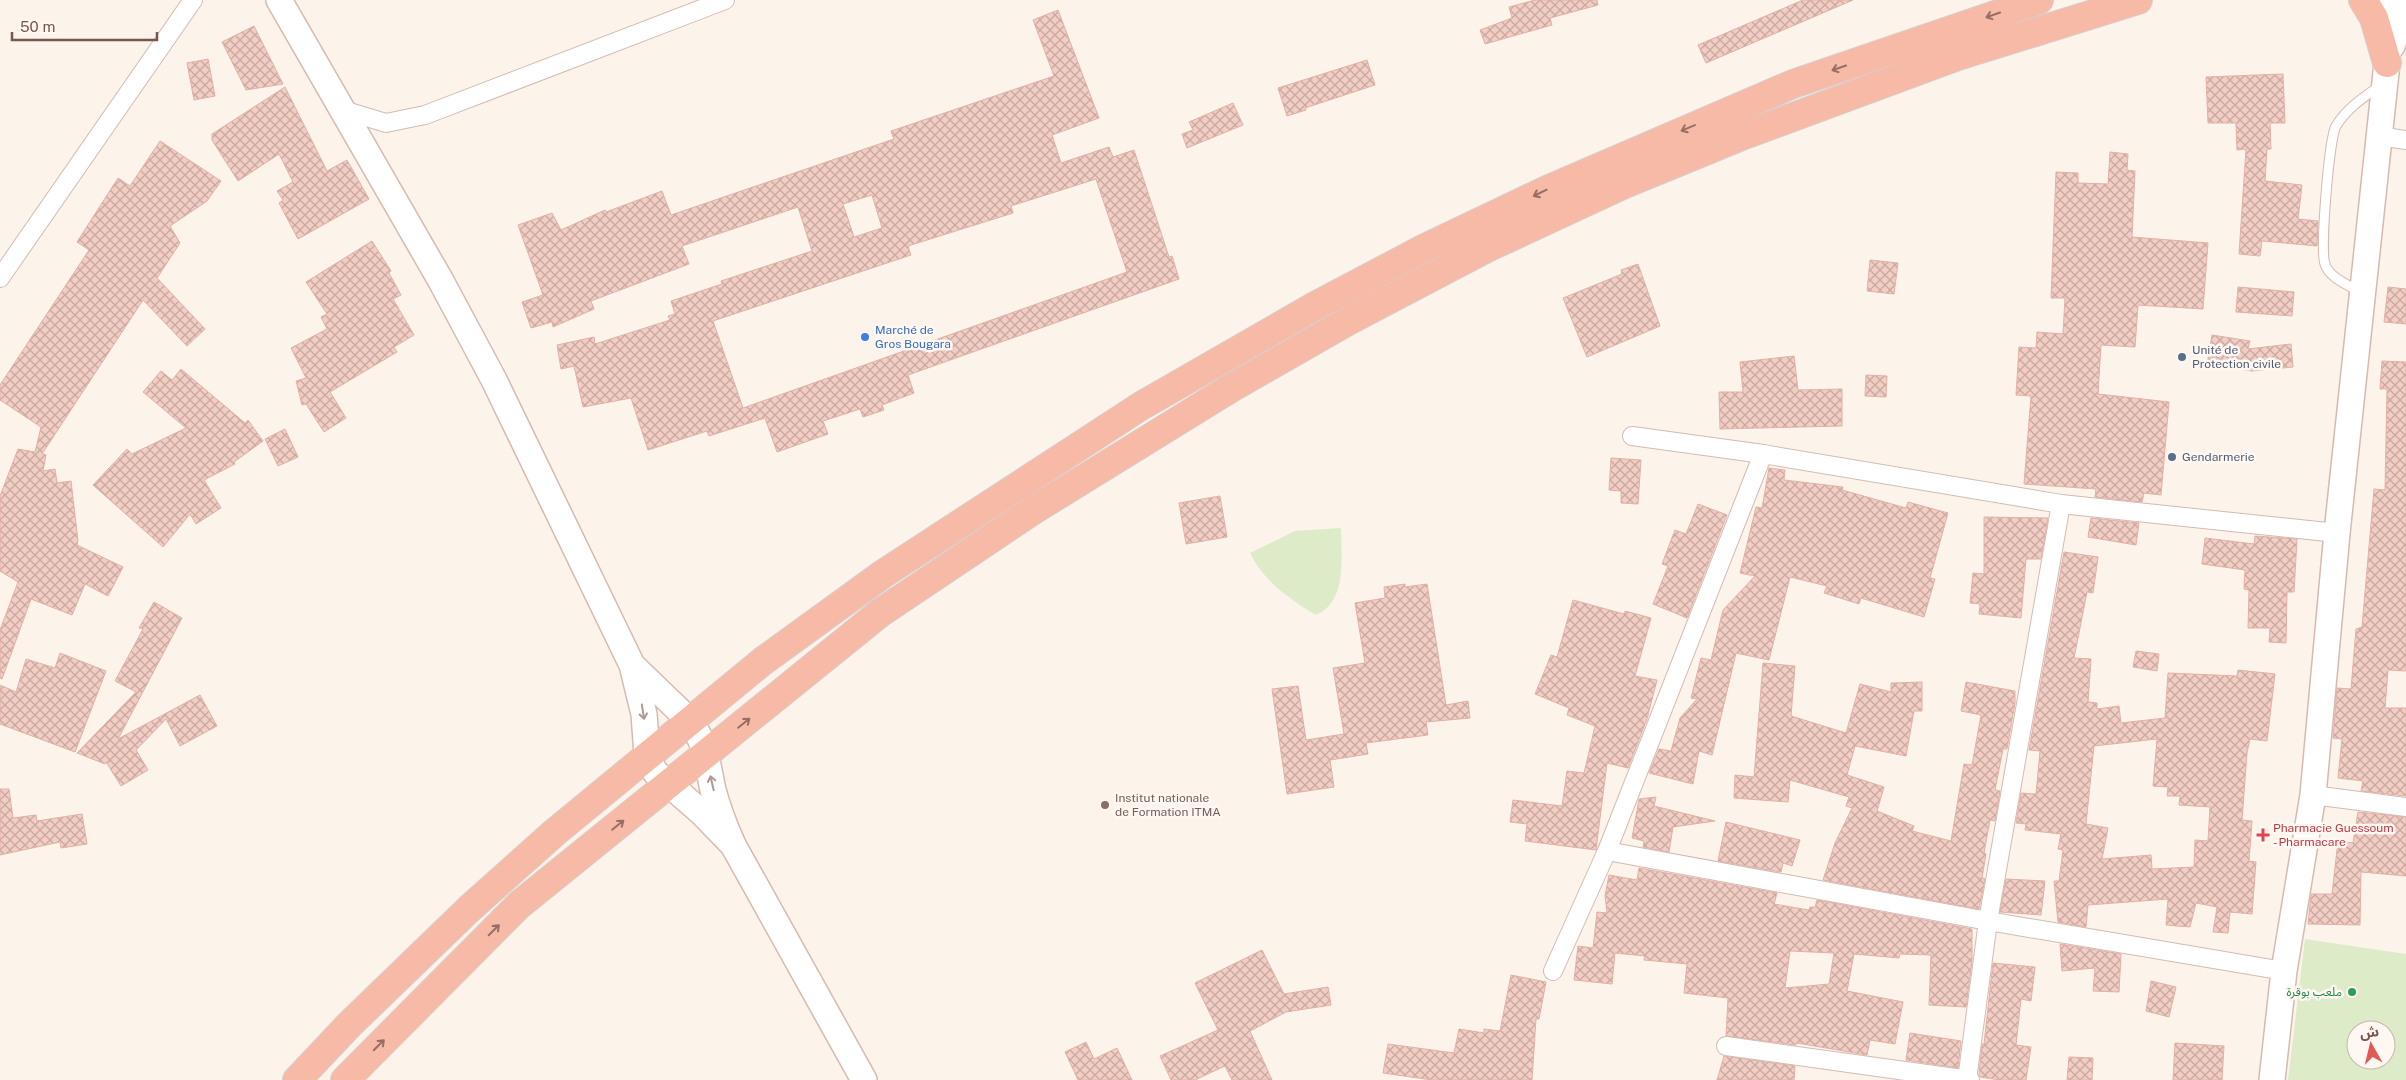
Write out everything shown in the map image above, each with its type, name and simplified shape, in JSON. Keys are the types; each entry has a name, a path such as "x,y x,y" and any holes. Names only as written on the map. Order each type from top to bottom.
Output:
{"highway":[{"path":"297,1080 350,1024 469,909 554,833 763,661 883,574 1141,406 1315,306 1549,189 1793,84 2039,0"},
{"path":"345,1080 519,905 880,613 1032,511 1231,388 1357,316 1487,248 1627,184 1739,137 1958,56 2138,0"},
{"path":"2362,0 2374,18 2386,72"}],"main road":[{"path":"280,0 441,281 494,380 632,665 644,714 647,755 654,772 702,813 734,845"},
{"path":"2272,1080 2284,971 2313,795 2337,533 2386,72 2385,0"},
{"path":"2386,72 2406,5"},
{"path":"632,665 690,721 707,752 719,809 734,845 864,1080"}],"street":[{"path":"0,278 192,0"},
{"path":"342,110 386,123 424,115 725,0"},
{"path":"2379,136 2406,140"},
{"path":"1632,436 1763,454 2062,504 2337,533"},
{"path":"1553,971 1607,851 1763,454"},
{"path":"1726,1046 1968,1080 1988,921 2062,504"},
{"path":"2313,795 2406,807"},
{"path":"1607,851 1988,921 2284,971"}],"lane":[{"path":"2363,293 2332,275 2325,265 2322,250 2326,192 2335,128 2352,106 2386,72"}],"green space":[{"path":"1341,528 1342,564 1338,589 1326,608 1316,615 1278,589 1263,573 1250,553 1295,531"},
{"name":"ملعب بوقرة","path":"2305,939 2406,954 2406,1080 2288,1080"}],"building":[{"path":"1535,0 1597,0 1598,5 1550,18 1552,25 1485,44 1480,30 1512,18 1509,7"},
{"path":"1803,0 1853,0 1706,63 1698,45"},
{"path":"1058,10 1099,118 1052,135 1061,163 1109,147 1113,157 1134,150 1169,257 1172,256 1179,279 908,375 914,393 882,405 884,410 863,417 860,409 823,421 828,434 777,452 765,418 709,436 707,431 648,450 631,398 583,407 574,366 561,369 557,345 594,337 595,344 670,320 668,316 675,314 671,301 722,284 721,281 812,251 798,207 682,246 689,264 591,301 594,309 553,327 552,322 531,328 522,302 543,295 518,225 552,213 561,230 605,210 606,212 662,191 671,215 894,139 891,131 1054,76 1033,20","holes":["1096,179 1127,272 743,408 713,321 911,255 908,246 1013,213 1011,206","872,195 882,228 854,237 843,204"]},
{"path":"254,26 283,84 246,90 222,42"},
{"path":"208,59 215,96 194,100 187,63"},
{"path":"1367,60 1375,85 1305,108 1306,110 1287,116 1278,88"},
{"path":"2283,74 2285,123 2270,123 2271,149 2267,149 2265,181 2302,185 2298,219 2318,221 2317,246 2262,241 2260,256 2239,254 2246,149 2237,150 2236,123 2208,123 2206,77"},
{"path":"285,87 327,171 347,160 369,199 298,239 279,203 283,200 277,191 293,182 279,154 238,181 212,140 212,134"},
{"path":"1233,103 1243,125 1187,148 1182,134 1193,130 1189,122"},
{"path":"160,141 221,181 207,201 170,226 180,243 157,278 205,329 187,346 143,300 42,454 46,455 43,471 55,469 57,483 71,481 77,545 123,567 108,596 85,584 72,615 31,599 2,679 0,678 0,630 18,582 0,571 0,496 18,449 35,452 41,427 0,400 0,385 89,250 77,242 118,178 130,186"},
{"path":"2110,152 2128,154 2127,170 2135,171 2132,237 2208,243 2203,309 2138,305 2135,347 2101,345 2098,394 2169,402 2161,495 2144,493 2142,502 2095,497 2096,489 2024,484 2031,396 2016,395 2019,347 2036,348 2037,332 2063,334 2065,298 2051,298 2056,172 2078,173 2078,183 2108,184"},
{"path":"372,241 391,271 389,273 401,295 393,299 414,335 394,347 397,352 330,392 346,418 324,432 306,404 302,405 296,381 306,378 291,348 327,329 321,317 327,314 306,282"},
{"path":"1870,260 1898,263 1894,294 1867,291"},
{"path":"1638,264 1660,326 1587,357 1563,298 1622,274 1621,270"},
{"path":"2238,287 2294,292 2292,316 2236,312"},
{"path":"2388,287 2406,289 2406,324 2384,322"},
{"path":"2212,335 2250,341 2248,349 2291,344 2293,367 2252,371 2207,364"},
{"path":"1794,356 1798,390 1842,389 1842,426 1720,429 1719,392 1743,392 1740,362"},
{"path":"2382,361 2406,362 2406,671 2388,670 2385,708 2406,708 2406,796 2361,791 2363,781 2338,778 2342,739 2333,738 2337,688 2351,689 2356,629 2362,627 2374,489 2385,490 2387,389 2380,389"},
{"path":"181,369 245,423 248,420 263,441 234,462 235,464 204,480 221,508 196,524 190,514 163,547 93,485 127,449 132,454 186,428 143,392 161,371 172,380"},
{"path":"1866,375 1887,376 1886,397 1865,396"},
{"path":"285,429 298,457 278,466 265,439"},
{"path":"1611,458 1641,460 1638,504 1621,503 1621,491 1609,490"},
{"path":"1769,468 1785,470 1784,480 1843,487 1842,490 1906,508 1908,502 1948,513 1930,578 1935,579 1924,617 1861,598 1859,604 1824,593 1827,586 1790,577 1769,660 1736,653 1712,755 1699,751 1693,784 1649,773 1659,749 1671,751 1680,718 1697,699 1691,698 1701,658 1711,660 1723,610 1755,576 1740,573 1756,507 1762,508"},
{"path":"1220,496 1227,537 1186,544 1179,503"},
{"path":"1698,504 1727,515 1687,618 1653,604 1668,566 1662,564 1675,530 1686,534"},
{"path":"1984,517 2048,518 2041,559 2026,559 2021,618 1979,614 1980,604 1970,603 1973,573 1984,574"},
{"path":"2091,518 2139,523 2136,545 2088,537"},
{"path":"2255,536 2297,539 2294,592 2287,592 2286,643 2269,642 2270,628 2248,628 2249,590 2244,589 2245,570 2202,564 2205,538 2254,544"},
{"path":"2064,552 2098,557 2093,593 2087,592 2074,658 2091,659 2088,702 2097,703 2097,709 2119,706 2121,723 2165,718 2168,673 2237,676 2238,670 2275,674 2267,741 2250,739 2247,753 2242,820 2252,821 2249,861 2256,862 2252,914 2230,912 2228,933 2213,932 2217,907 2196,903 2190,927 2166,925 2168,899 2088,905 2086,927 2058,922 2054,881 2059,881 2063,850 2058,849 2061,834 2025,830 2026,824 2016,823 2021,793 2036,794 2040,751 2029,750","holes":["2157,739 2153,786 2168,787 2167,796 2180,796 2179,805 2210,807 2208,841 2195,840 2194,867 2152,869 2151,855 2102,859 2108,828 2086,824 2094,746"]},
{"path":"1405,584 1405,587 1427,584 1446,705 1468,701 1470,718 1426,722 1428,735 1366,743 1368,754 1330,760 1334,787 1287,794 1272,689 1298,686 1306,740 1344,734 1333,668 1365,663 1355,603 1385,598 1384,587"},
{"path":"1573,600 1624,614 1625,611 1651,618 1635,676 1657,680 1647,719 1628,768 1607,763 1596,850 1525,841 1527,824 1510,822 1513,800 1562,806 1567,771 1584,773 1595,726 1567,715 1569,708 1535,694 1551,655 1557,657"},
{"path":"154,602 182,618 118,739 200,695 217,726 180,746 166,719 136,750 148,770 121,786 106,762 105,764 77,753 136,692 115,681 143,629 139,628"},
{"path":"2136,651 2159,654 2157,671 2133,667"},
{"path":"60,653 106,671 75,752 0,724 0,685 16,692 26,659 55,668"},
{"path":"1763,663 1795,666 1791,716 1846,733 1860,684 1891,692 1891,683 1922,682 1922,711 1914,711 1906,756 1855,746 1847,775 1884,787 1877,811 1914,826 1912,831 1951,841 1964,764 1972,765 1981,715 1961,711 1966,682 2015,691 2015,703 2007,749 2003,749 1995,790 2000,791 1995,821 1990,820 1984,853 1986,854 1982,878 1985,879 1979,909 1823,880 1835,843 1852,808 1846,806 1849,797 1790,780 1788,802 1734,798 1735,775 1754,777"},
{"path":"0,789 9,789 13,818 36,815 37,821 82,814 87,844 61,848 60,842 0,855"},
{"path":"1656,797 1654,806 1715,821 1673,827 1669,852 1643,847 1644,841 1632,838 1639,799"},
{"path":"2358,812 2406,817 2406,876 2361,872 2360,925 2308,924 2311,894 2332,894 2338,841 2353,843"},
{"path":"1726,822 1800,840 1792,866 1783,863 1781,872 1718,861"},
{"path":"1639,868 1777,893 1774,904 1809,910 1810,907 1815,907 1817,900 1972,929 1972,961 1966,1007 1929,1005 1931,955 1900,954 1899,958 1854,954 1847,991 1903,1002 1895,1044 1870,1040 1867,1055 1797,1043 1796,1045 1726,1036 1728,998 1684,993 1687,964 1644,960 1645,956 1615,953 1612,984 1574,980 1578,946 1593,948 1597,912 1607,913 1605,896 1609,875 1637,880","holes":["1790,951 1834,953 1829,984 1785,988"]},
{"path":"2006,879 2045,881 2041,915 2000,912"},
{"path":"2060,944 2121,954 2119,992 2093,991 2095,968 2062,971"},
{"path":"1262,950 1284,994 1328,987 1331,1005 1286,1012 1250,1031 1272,1080 1232,1080 1225,1066 1195,1080 1171,1080 1160,1056 1218,1030 1195,983"},
{"path":"1993,963 2035,967 2031,1001 2021,999 2016,1045 2031,1047 2026,1080 2000,1080 1980,1077 1979,1074"},
{"path":"1511,975 1546,982 1539,1019 1536,1019 1532,1080 1432,1080 1383,1073 1388,1044 1454,1053 1459,1029 1484,1033 1484,1029 1500,1031"},
{"path":"2151,981 2176,987 2169,1017 2146,1011"},
{"path":"1910,1033 1961,1041 1958,1068 1906,1060"},
{"path":"1086,1042 1094,1059 1117,1048 1132,1080 1078,1080 1065,1052"},
{"path":"2175,1043 2224,1046 2222,1080 2173,1080"},
{"path":"1724,1056 1795,1066 1794,1080 1717,1080"},
{"path":"2069,1057 2093,1058 2092,1080 2067,1080"}],"place":[{"name":"Marché de Gros Bougara","path":"865,337"},
{"name":"Unité de Protection civile","path":"2182,357"},
{"name":"Gendarmerie","path":"2172,457"},
{"name":"Institut nationale de Formation ITMA","path":"1105,805"},
{"name":"Pharmacie Guessoum - Pharmacare","path":"2263,835"},
{"name":"ملعب بوقرة","path":"2352,992"}]}
